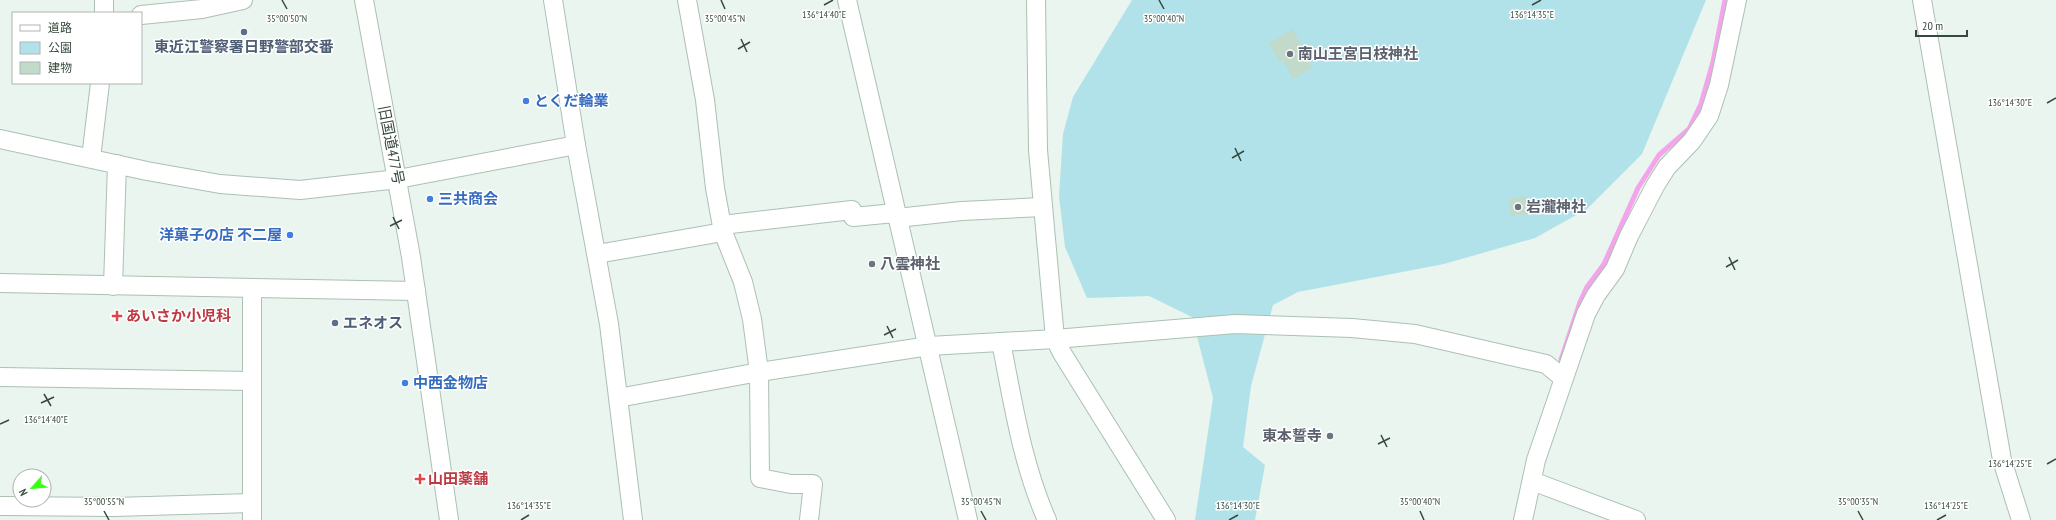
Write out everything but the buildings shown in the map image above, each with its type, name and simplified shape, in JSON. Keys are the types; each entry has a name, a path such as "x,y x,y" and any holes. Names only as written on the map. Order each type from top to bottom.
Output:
{"street":[{"path":"104,0 104,12"},
{"path":"142,15 202,9 243,0"},
{"name":"旧国道477号","path":"364,0 398,179 449,520"},
{"path":"553,0 576,145 609,324 633,520"},
{"path":"687,0 705,100 712,150 715,188 723,228 743,282 752,319 759,372 760,478 791,484 813,484 809,520"},
{"path":"847,0 896,216 929,346 968,520"},
{"path":"1036,0 1038,150 1055,339 1062,353 1166,520"},
{"path":"1523,520 1536,460 1586,314 1596,295 1615,269 1644,205 1668,167 1692,141 1709,116 1719,85 1738,0"},
{"path":"1922,0 2002,460 2021,520"},
{"path":"91,158 100,84"},
{"path":"0,139 220,184 300,190 398,179 576,145"},
{"path":"113,286 117,164"},
{"path":"597,254 723,228 852,210 852,217 1044,208"},
{"path":"0,284 416,292"},
{"path":"0,506 114,513 252,512 252,288"},
{"path":"618,398 759,372 929,346 1055,339 1235,324 1352,328 1415,334 1546,364 1563,378"},
{"path":"1001,342 1020,436 1040,505 1047,520"},
{"path":"0,377 252,381"},
{"path":"1532,481 1636,520"}],"green space":[{"path":"1132,0 1706,0 1642,154 1587,209 1535,238 1444,264 1298,292 1273,305 1251,386 1243,447 1265,465 1255,520 1195,520 1213,398 1192,317 1149,296 1087,298 1065,247 1059,196 1063,134 1073,97"}],"waterway":[{"path":"1561,360 1580,302 1587,287 1604,264 1638,188 1659,155 1689,129 1701,104 1713,62 1725,0"}],"place":[{"name":"東近江警察署日野警部交番","path":"244,32"},
{"name":"南山王宮日枝神社","path":"1290,54"},
{"name":"とくだ輪業","path":"526,101"},
{"name":"三共商会","path":"430,199"},
{"name":"岩瀧神社","path":"1518,207"},
{"name":"洋菓子の店 不二屋","path":"290,235"},
{"name":"八雲神社","path":"872,264"},
{"name":"あいさか小児科","path":"117,316"},
{"name":"エネオス","path":"335,323"},
{"name":"中西金物店","path":"405,383"},
{"name":"東本誓寺","path":"1330,436"},
{"name":"山田薬舗","path":"420,479"}]}
